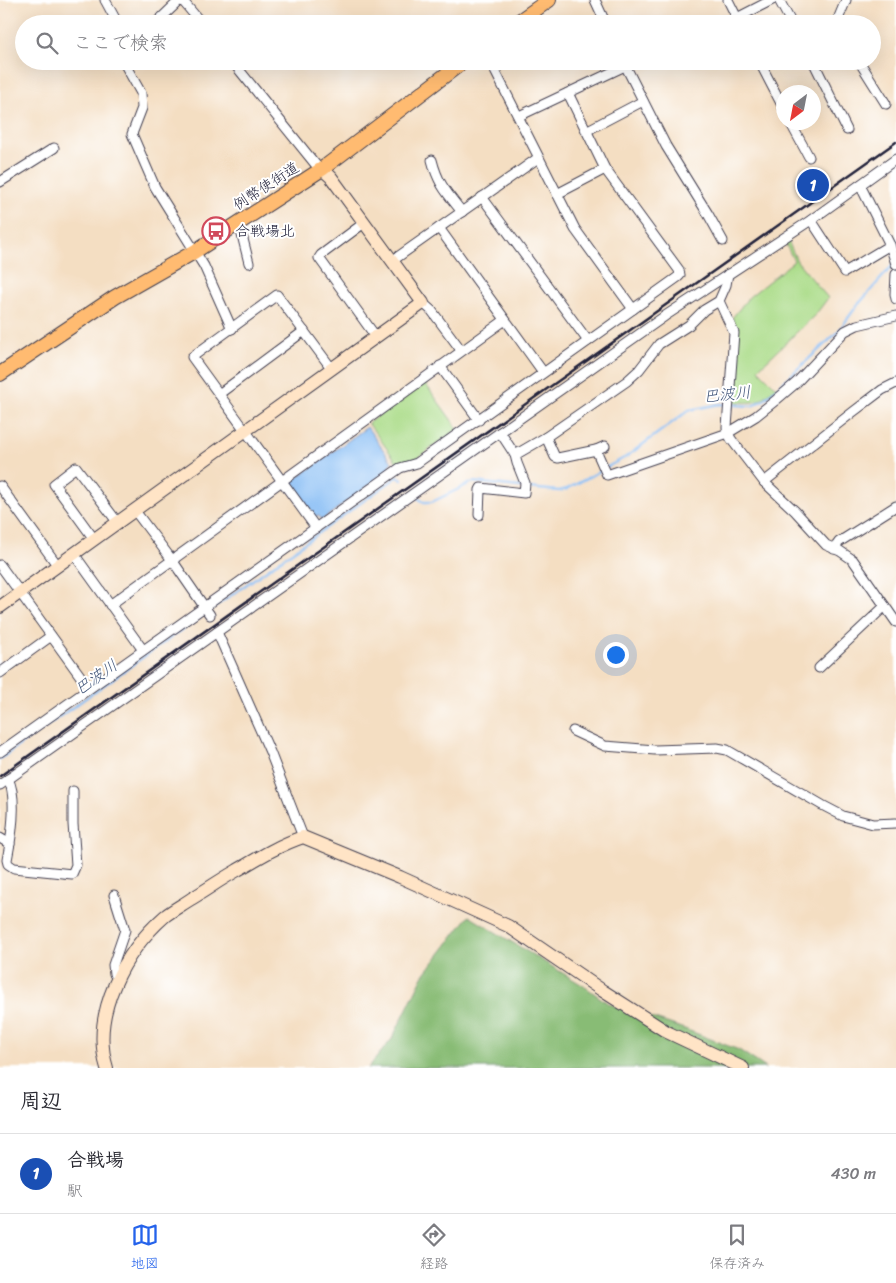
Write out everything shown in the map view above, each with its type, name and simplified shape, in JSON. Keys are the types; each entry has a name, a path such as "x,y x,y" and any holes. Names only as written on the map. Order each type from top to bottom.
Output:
{"main road":[{"path":"528,15 549,0"},
{"name":"例幣使街道","path":"0,374 115,297 194,252 322,169 452,70"}],"street":[{"path":"106,0 114,15"},
{"path":"165,15 181,0 194,15"},
{"path":"595,0 602,15"},
{"path":"728,0 736,15"},
{"path":"748,15 772,0"},
{"path":"779,0 787,15"},
{"path":"840,15 846,0"},
{"path":"128,70 141,93 142,108 132,134 155,187 204,266 232,329"},
{"path":"239,70 316,165 331,177 423,303 432,310 461,350"},
{"path":"495,70 575,229 633,309"},
{"path":"519,116 568,94 613,70"},
{"path":"627,70 666,146 723,242"},
{"path":"764,70 776,94"},
{"path":"817,70 847,130"},
{"path":"865,70 886,104"},
{"path":"0,752 142,650 207,611 316,528 400,468 417,463 675,280 680,272 604,169 568,94"},
{"path":"586,130 643,101"},
{"path":"794,130 809,157"},
{"path":"0,182 54,148"},
{"path":"392,261 538,158"},
{"path":"74,791 73,824 76,865 72,874 10,866 7,860 12,838 13,789 4,782 665,316 811,220 896,159"},
{"path":"432,160 436,177 462,212"},
{"path":"557,194 604,169"},
{"path":"860,185 890,245 896,264"},
{"path":"482,197 588,341"},
{"path":"811,220 844,272 890,245"},
{"path":"239,222 249,263"},
{"path":"364,223 319,258 376,337"},
{"path":"439,228 543,372"},
{"path":"515,455 546,437 627,381 639,370 659,344 719,301 726,285 728,274"},
{"path":"896,274 894,294 896,299"},
{"path":"316,528 192,357 277,294 332,369"},
{"path":"719,301 734,333 728,433 764,482 795,511 826,545 853,560 896,622"},
{"path":"0,608 423,303"},
{"path":"546,437 555,457 558,458 600,448 607,475 728,433 756,416 796,383 845,331 857,325 896,316"},
{"path":"110,605 505,320"},
{"path":"219,394 304,332"},
{"path":"440,366 479,420"},
{"path":"764,482 882,390 896,383"},
{"path":"479,515 480,490 482,488 524,493 524,478 516,463 515,455 500,432"},
{"path":"94,539 54,484 76,467 118,524"},
{"path":"0,486 58,566"},
{"path":"834,549 839,542 896,506"},
{"path":"135,511 207,611"},
{"path":"74,554 142,650"},
{"path":"0,565 89,688"},
{"path":"819,668 885,606"},
{"path":"217,632 270,752 303,837"},
{"path":"0,673 51,636"},
{"path":"573,731 605,746 656,750 717,748 727,750 822,806 843,816 873,824 896,823"},
{"path":"107,1068 104,1056 104,1021 109,1001 126,962 146,935 166,915 226,877 284,843 303,837 400,877 508,926 667,1032 743,1068"},
{"path":"0,838 10,844"},
{"path":"114,895 126,930 112,971 119,977"}],"green space":[{"path":"788,241 797,261 828,298 816,314 758,369 776,387 765,397 757,401 733,402 737,328 732,318 749,297 794,261 785,243"},
{"path":"424,382 458,429 416,459 399,465 368,423"},
{"path":"469,916 584,986 609,1004 682,1028 739,1050 766,1068 368,1068 392,1039 423,976"}],"water":[{"path":"367,427 392,462 389,465 391,469 322,520 318,515 314,518 292,486 294,480"}],"waterway":[{"name":"巴波川","path":"607,467 626,457 689,410 720,404 752,406 764,400 838,332 856,307 893,265"},
{"name":"巴波川","path":"529,488 559,491 567,489 602,470"},
{"name":"巴波川","path":"212,609 397,477 402,480"},
{"name":"巴波川","path":"416,497 424,502 432,502 473,482 521,487"},
{"name":"巴波川","path":"0,759 204,614"}],"railway":[{"path":"0,776 896,142"}],"place":[{"name":"合戦場","path":"813,185"},
{"name":"合戦場北","path":"216,231"}]}
